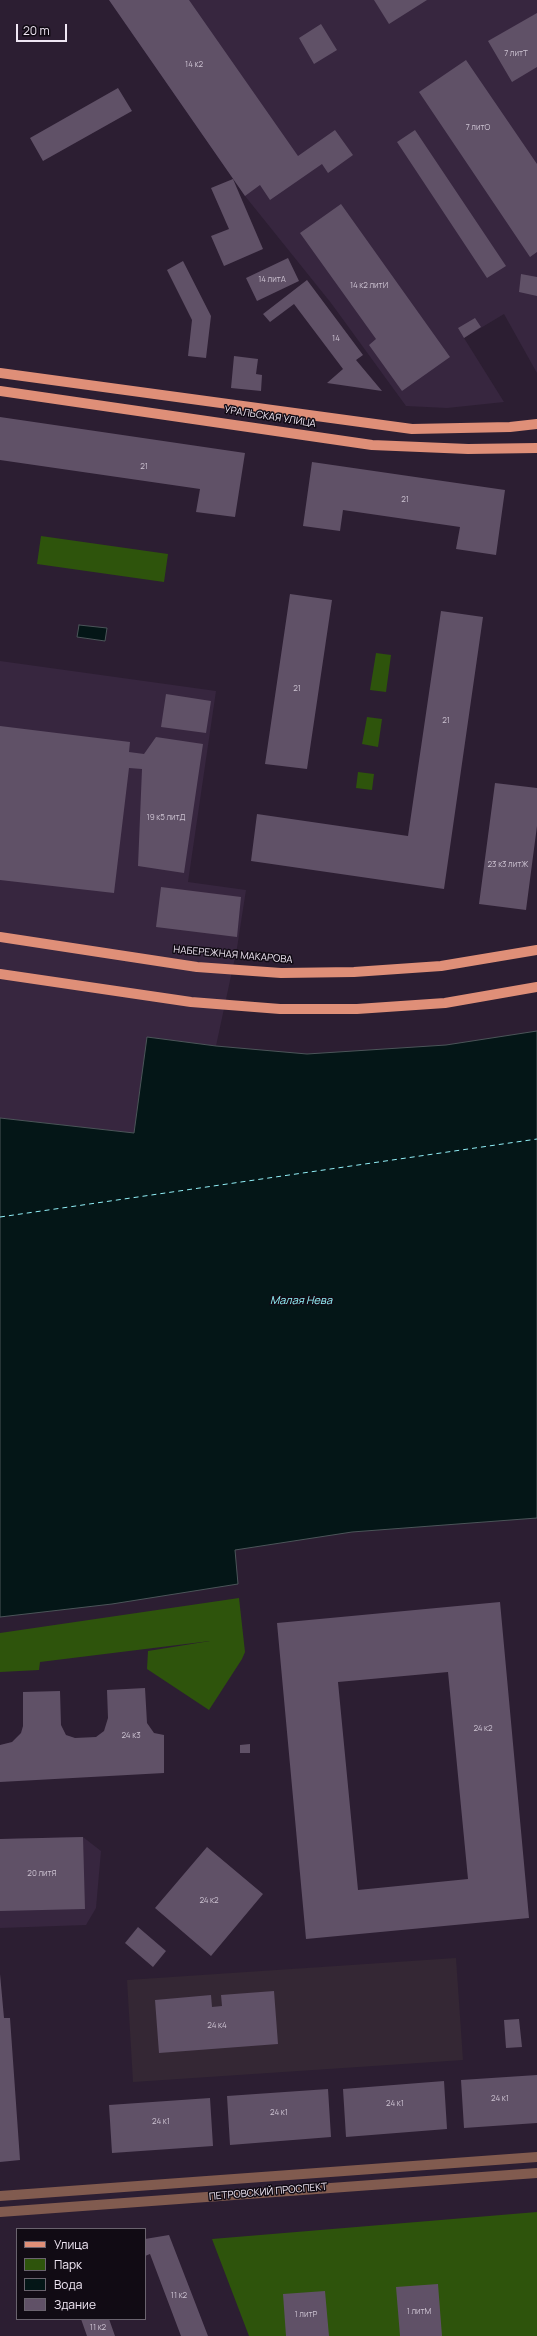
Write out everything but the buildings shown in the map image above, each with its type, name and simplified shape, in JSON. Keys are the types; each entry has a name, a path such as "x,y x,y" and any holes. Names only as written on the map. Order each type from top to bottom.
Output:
{"main road":[{"name":"УРАЛЬСКАЯ УЛИЦА","path":"0,373 412,429 510,427 537,424"},
{"name":"УРАЛЬСКАЯ УЛИЦА","path":"0,391 372,445 468,449 537,448"},
{"name":"НАБЕРЕЖНАЯ МАКАРОВА","path":"0,938 197,966 281,973 354,972 441,966 537,950"},
{"path":"0,974 191,1002 280,1009 357,1009 445,1003 537,987"}],"street":[{"name":"ПЕТРОВСКИЙ ПРОСПЕКТ","path":"0,2196 537,2157"},
{"name":"ПЕТРОВСКИЙ ПРОСПЕКТ","path":"0,2212 537,2173"}],"shaded area":[{"path":"109,0 537,0 537,373 504,314 464,338 504,402 447,408 406,406 331,303 245,196"},
{"path":"0,661 216,691 188,882 246,890 237,948 216,1046 147,1038 134,1133 0,1118"},
{"path":"83,1837 101,1851 96,1908 86,1925 0,1928 0,1839"},
{"path":"456,1958 463,2060 133,2082 127,1980"}],"green space":[{"path":"41,536 168,554 164,582 37,564"},
{"path":"376,653 391,655 386,692 370,690"},
{"path":"367,717 382,719 378,747 362,744"},
{"path":"358,772 374,774 372,790 356,788"},
{"path":"239,1598 245,1652 209,1710 147,1669 148,1651 210,1641 40,1662 39,1670 0,1672 0,1633"},
{"path":"537,2212 537,2336 249,2336 212,2239"}],"water":[{"path":"79,625 107,628 105,641 77,637"},
{"name":"Малая Нева","path":"537,1031 537,1518 352,1532 235,1550 238,1584 112,1604 0,1617 0,1118 134,1133 147,1037 216,1046 307,1054 446,1045"}],"ferry route":[{"path":"0,1217 537,1139"}]}
